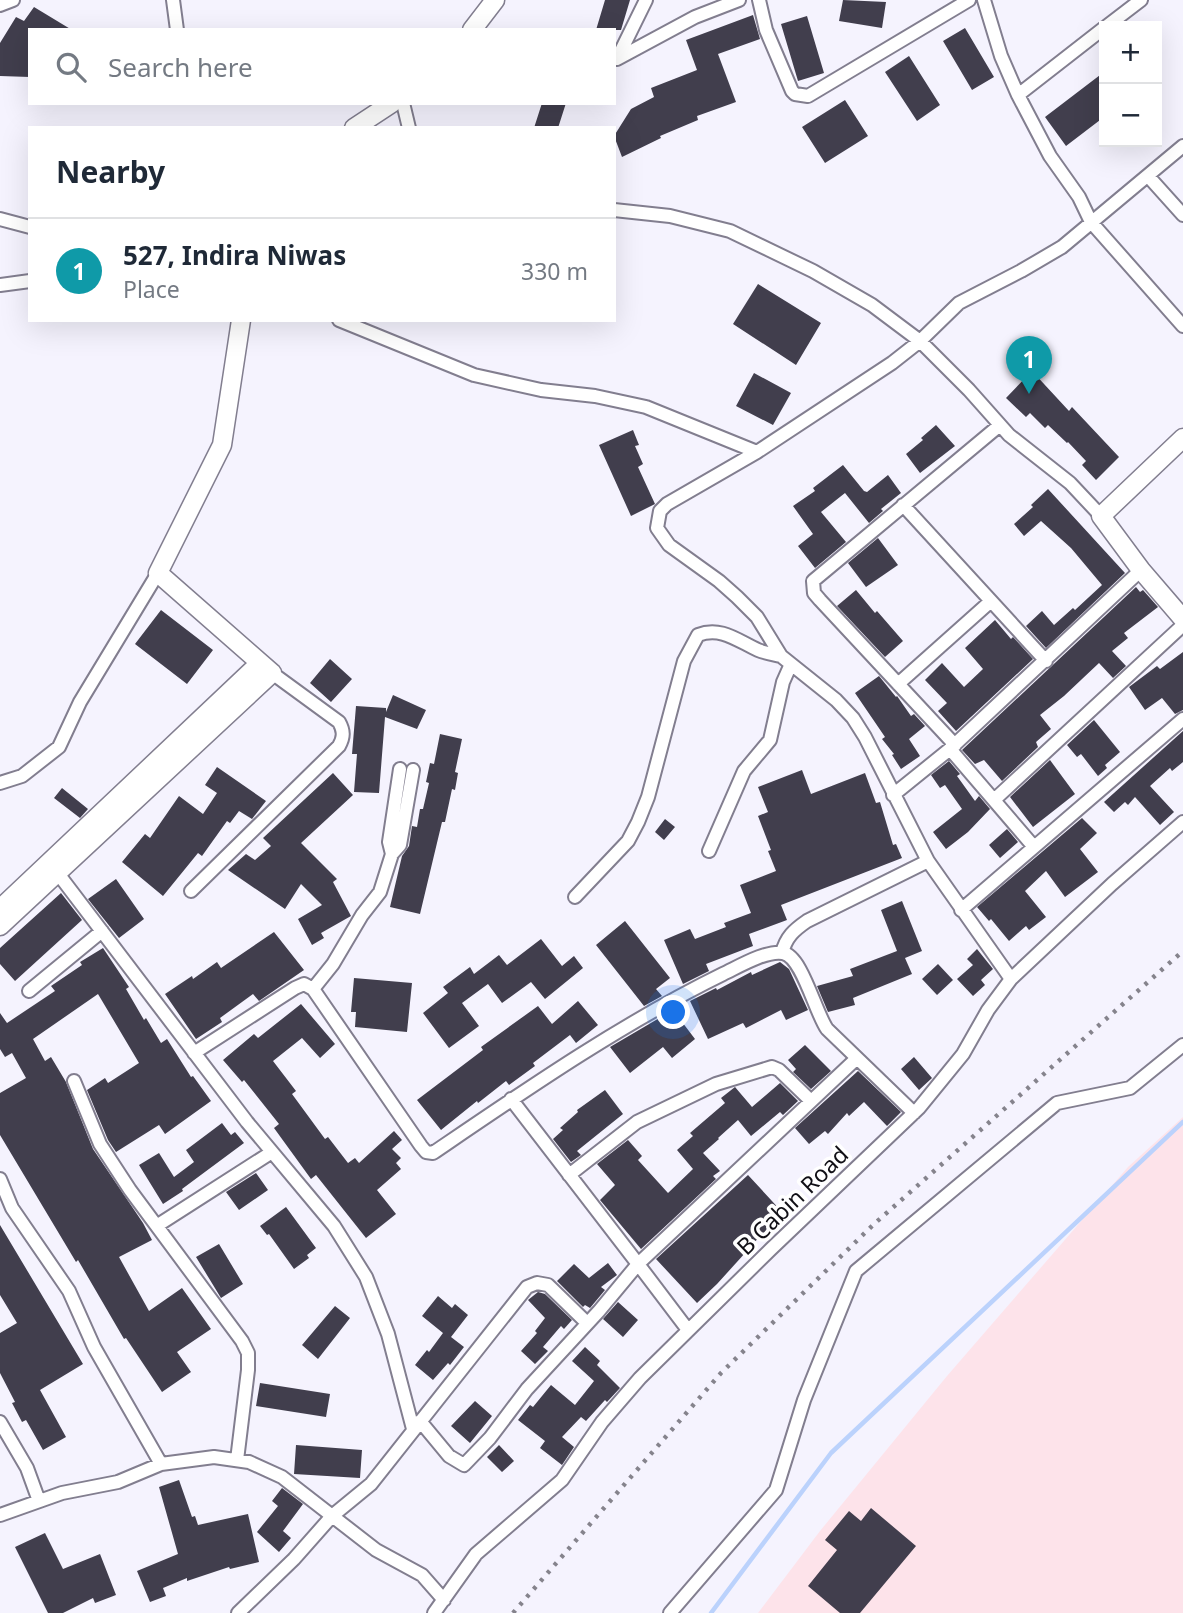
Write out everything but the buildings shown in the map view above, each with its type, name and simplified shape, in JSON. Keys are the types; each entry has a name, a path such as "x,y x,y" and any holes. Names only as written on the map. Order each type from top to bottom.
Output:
{"street":[{"path":"0,5 13,0"},
{"path":"173,0 177,28"},
{"path":"474,28 495,0"},
{"path":"616,62 646,0"},
{"path":"616,62 695,16 739,0"},
{"path":"759,0 766,30 792,91 802,96 808,96 969,0"},
{"path":"984,0 1001,56 1050,156 1079,197 1091,222 1183,326"},
{"path":"1114,21 1141,0"},
{"path":"1018,95 1099,32"},
{"path":"357,126 389,105"},
{"path":"403,105 409,126"},
{"path":"1011,979 928,861 853,718 836,700 786,660 757,617 719,581 669,545 657,528 660,511 667,504 757,452 853,391 920,341 959,303 1062,247 1183,146"},
{"path":"1148,176 1183,215"},
{"path":"616,210 670,216 730,231 813,271 872,305 920,341 1009,435 1070,483 1101,516 1141,570 1183,619"},
{"path":"0,219 28,227"},
{"path":"0,285 28,281"},
{"path":"0,783 22,776 59,747 80,702 158,573 222,445 241,322"},
{"path":"344,322 474,375 541,390 596,396 646,407 757,452"},
{"path":"1000,425 817,576 813,587 820,600 953,747 1034,846"},
{"path":"1101,516 1183,438"},
{"path":"903,505 1046,661"},
{"path":"893,795 953,747 1141,570"},
{"path":"158,573 266,668 339,722 343,729 343,739 339,746 191,891"},
{"path":"898,684 991,601"},
{"path":"994,800 1183,625"},
{"path":"575,897 628,841 638,822 648,797 684,661 698,635 706,631 720,632 786,660"},
{"path":"709,851 744,771 770,740 786,660"},
{"path":"0,926 54,868 266,668"},
{"path":"961,911 1183,719"},
{"path":"313,989 334,964 362,915 380,891 392,854 389,842 407,769"},
{"name":"B Cabin Road","path":"434,1613 476,1554 562,1480 602,1422 640,1378 914,1113 963,1055 988,1010 1011,979 1183,822"},
{"path":"782,953 785,941 807,920 928,861"},
{"path":"0,909 54,868"},
{"path":"54,868 194,1053 334,1226 366,1277 388,1334 416,1425 464,1465 490,1438 527,1389 638,1264 856,1059"},
{"path":"29,990 102,931"},
{"path":"194,1053 304,984 313,989 426,1152 433,1153 511,1099 674,998 750,961 782,953 795,961 827,1029 914,1113"},
{"path":"670,1613 776,1490 804,1399 856,1271 1057,1104 1130,1088 1183,1045"},
{"path":"569,1175 638,1122 716,1084 743,1074 772,1067 779,1070 811,1101"},
{"path":"74,1081 100,1144 130,1190 242,1341 248,1353 237,1460"},
{"path":"511,1099 688,1330"},
{"path":"158,1225 272,1152"},
{"path":"0,1179 12,1208 69,1291 94,1347 161,1464"},
{"path":"238,1613 294,1559 332,1516 371,1484 527,1287 537,1283 548,1285 587,1323"},
{"path":"0,1422 27,1468 39,1501"},
{"path":"0,1515 62,1493 118,1482 161,1464 214,1457 249,1462 282,1477 376,1550 422,1575 444,1600"}],"shaded area":[{"path":"1183,1117 1183,1613 758,1613 820,1531 947,1376 1128,1167"}],"waterway":[{"path":"711,1613 831,1453 1183,1122"}],"railway":[{"path":"513,1613 721,1373 873,1225 1183,951"}],"place":[{"name":"527, Indira Niwas","path":"1029,394"}]}
